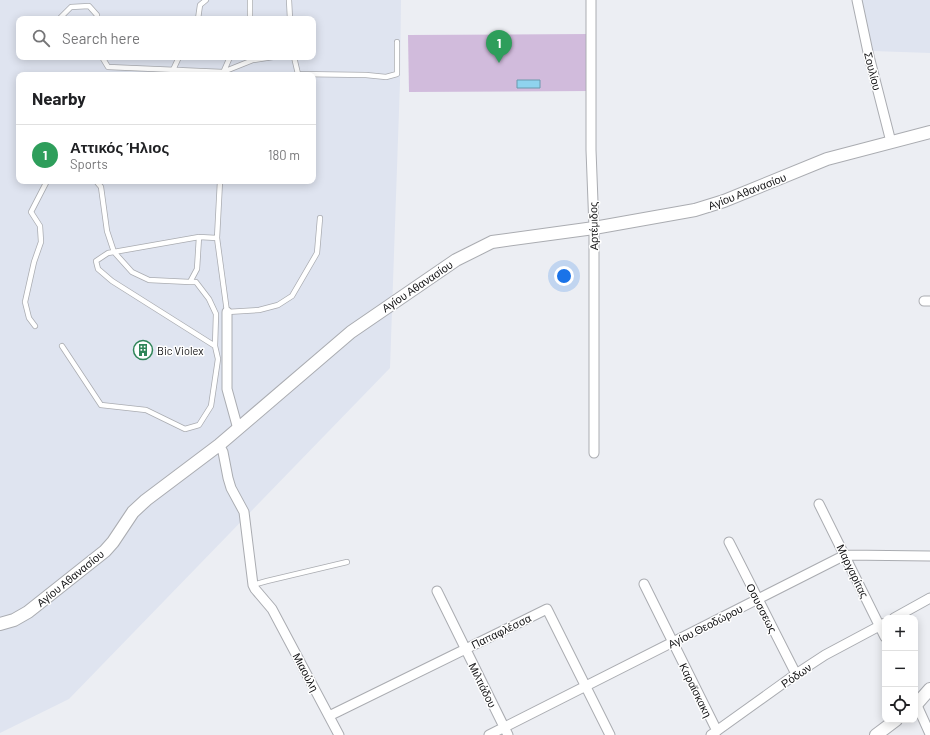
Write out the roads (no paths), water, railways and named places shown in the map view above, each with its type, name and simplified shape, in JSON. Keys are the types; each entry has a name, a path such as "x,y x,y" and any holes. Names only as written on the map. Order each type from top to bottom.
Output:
{"street":[{"name":"Αρτέμιδος","path":"591,0 591,150 594,228 594,453"},
{"name":"Σουλίου","path":"857,0 868,52 891,142"},
{"name":"Αγίου Αθανασίου","path":"0,624 14,620 28,612 105,551 113,542 133,512 146,500 219,445 351,332 456,260 492,242 594,228 695,210 724,201 827,159 930,132"},
{"path":"227,312 227,389 238,429"},
{"path":"219,445 231,488 244,512 253,585"},
{"name":"Μαργαρίτας","path":"819,504 882,625"},
{"name":"Οσυσσεως","path":"729,542 796,674"},
{"name":"Αγίου Θεοδώρου","path":"489,735 506,731 586,686 845,555 930,556"},
{"name":"Καραϊσκακη","path":"644,584 673,642 714,733"},
{"name":"Μιαούλη","path":"253,585 272,609 339,735"},
{"name":"Μιλτιάδου","path":"437,591 506,731"},
{"path":"899,615 930,598"},
{"name":"Παπαφλέσσα","path":"329,716 547,609 610,735"},
{"name":"Ρόδων","path":"714,733 825,655 882,625"},
{"path":"918,702 930,688"},
{"path":"918,708 930,734"},
{"path":"876,735 892,723"}],"lane":[{"path":"198,16 200,5 206,0"},
{"path":"250,0 250,16"},
{"path":"289,0 290,16"},
{"path":"63,16 71,7 89,6 97,16"},
{"path":"316,74 366,75 386,77 397,74 397,42"},
{"path":"104,60 108,67 198,72"},
{"path":"173,70 178,60"},
{"path":"224,72 229,60"},
{"path":"227,72 253,60"},
{"path":"295,60 298,72"},
{"path":"35,326 29,318 25,302 34,262 41,242 40,226 31,212 45,184"},
{"path":"62,346 102,405 146,410 185,429 199,424 211,406 218,359 215,346 216,314 209,299 196,282 149,280 132,272 114,252 107,231 102,186 100,184"},
{"path":"220,184 218,238 227,312 259,310 278,305 292,296 317,253 320,218"},
{"path":"190,282 197,269 199,237"},
{"path":"215,346 112,281 98,270 96,261 108,253 199,237 218,238"},
{"path":"253,585 266,580 347,562"}],"water":[{"path":"517,80 540,80 540,88 517,88"}],"place":[{"name":"Αττικός Ήλιος","path":"499,63"},
{"name":"Bic Violex","path":"143,350"}]}
